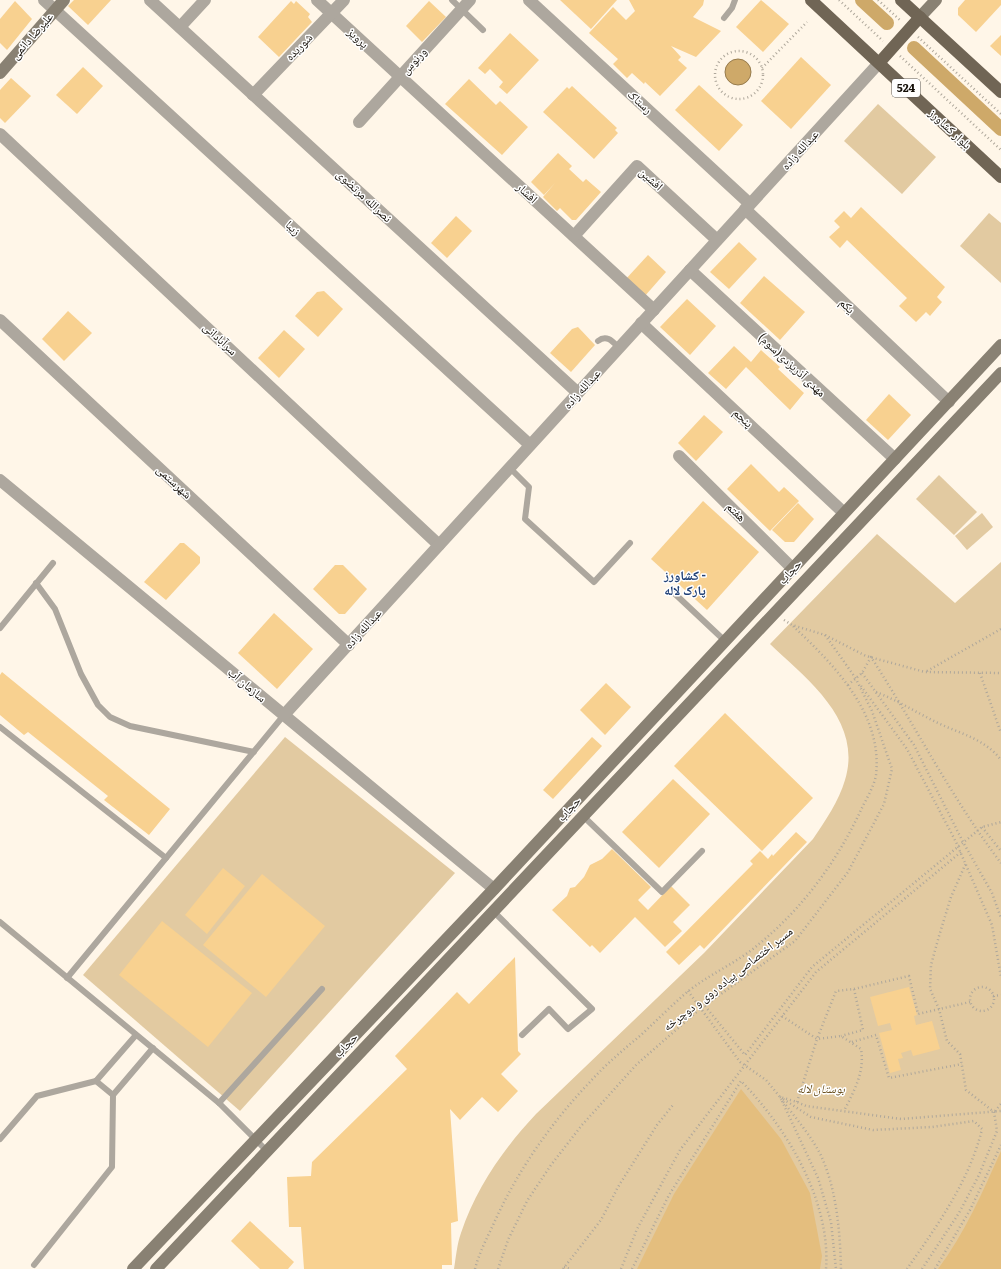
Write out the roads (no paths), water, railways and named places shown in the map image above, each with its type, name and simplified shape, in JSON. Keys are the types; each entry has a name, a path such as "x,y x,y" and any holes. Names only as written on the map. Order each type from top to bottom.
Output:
{"main road":[{"name":"علیرضا دائمی","path":"0,73 64,0"},
{"name":"بلوار کشاورز","path":"811,0 1001,177"},
{"path":"902,0 1001,92"},
{"path":"879,63 936,0"},
{"name":"حجاب","path":"133,1269 494,889 1001,346"},
{"name":"حجاب","path":"156,1269 1001,373"},
{"path":"949,402 962,414"},
{"path":"895,459 908,472"},
{"path":"766,598 776,611"},
{"path":"494,889 505,898"}],"street":[{"name":"زیبا","path":"44,0 530,445"},
{"name":"نصرالله مرتضوی","path":"150,0 578,393"},
{"path":"180,27 205,0"},
{"name":"پرویز","path":"317,0 400,76"},
{"name":"شوریده","path":"253,95 344,0"},
{"name":"رستاک","path":"529,0 748,207"},
{"name":"ورنوس","path":"359,122 466,4"},
{"name":"عبدالله زاده","path":"284,715 879,63"},
{"name":"افشار","path":"400,76 654,310"},
{"name":"سرآبادانی","path":"0,134 439,545"},
{"name":"افشین","path":"574,236 637,166 717,240"},
{"name":"یکم","path":"748,207 949,402"},
{"name":"مهدی آذریزدی(سوم)","path":"690,270 895,459"},
{"name":"شهرستمی","path":"0,320 349,645"},
{"name":"پنجم","path":"642,323 844,514"},
{"name":"هفتم","path":"679,456 793,569"},
{"name":"سازمان آب","path":"0,480 494,889"}],"lane":[{"path":"452,0 466,4 484,30"},
{"path":"724,18 732,8 735,0"},
{"path":"598,341 604,337 608,338 619,348"},
{"path":"510,468 529,487 525,519 594,582 630,543"},
{"path":"0,628 53,563"},
{"path":"36,583 55,609 81,674 98,705 110,718 130,726 254,752"},
{"path":"674,593 725,641"},
{"path":"67,978 284,715"},
{"path":"0,727 166,858"},
{"path":"583,816 662,892 702,851"},
{"path":"493,911 592,1009 568,1029 549,1009 522,1035"},
{"path":"0,922 219,1103 267,1151"},
{"path":"219,1103 322,989"},
{"path":"0,1139 37,1096 96,1081 136,1035"},
{"path":"34,1265 112,1167 113,1095 153,1048"},
{"path":"96,1081 113,1095"}],"waterway":[{"path":"862,0 887,23"},
{"path":"914,48 1001,129"}],"district":[{"name":"کشاورز - پارک لاله","path":"685,582"}],"park label":[{"name":"بوستان لاله","path":"821,1089"}]}
